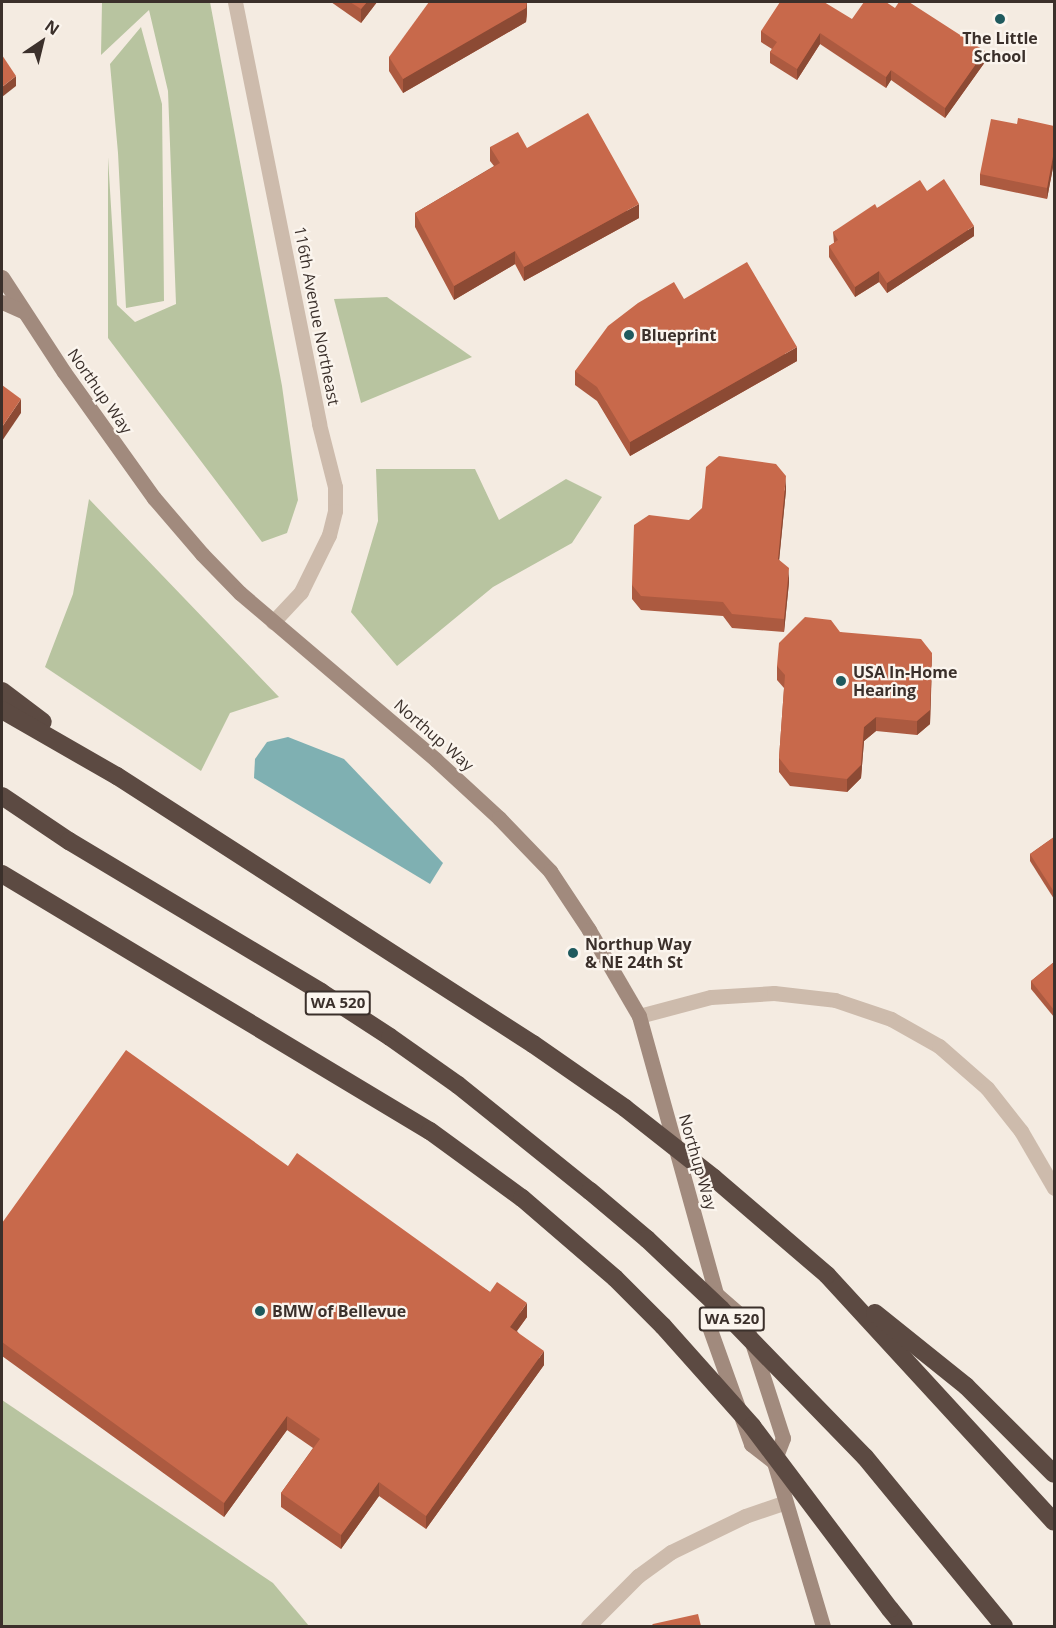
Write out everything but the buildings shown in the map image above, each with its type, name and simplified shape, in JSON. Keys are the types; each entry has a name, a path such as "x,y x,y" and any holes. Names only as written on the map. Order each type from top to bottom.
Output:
{"highway":[{"path":"2,691 117,776"},
{"path":"2,710 117,776 533,1044 634,1115 714,1178 827,1275 966,1386 1054,1474"},
{"name":"WA 520","path":"2,796 69,841 321,992 381,1031 458,1085 590,1191 647,1239 721,1309 865,1457 1004,1626"},
{"path":"2,810 69,841"},
{"path":"2,874 430,1131 522,1198 615,1278 663,1326 752,1426 904,1626"},
{"path":"827,1275 1054,1522"},
{"path":"978,1595 995,1626"}],"main road":[{"name":"Northup Way","path":"2,277 64,372 154,498 202,554 273,622 436,760 499,818 550,871 589,930 639,1016 716,1294"},
{"path":"2,302 27,313"},
{"path":"774,1462 783,1438 744,1318 716,1294 707,1321 751,1444 774,1462 823,1626"}],"street":[{"name":"116th Avenue Northeast","path":"235,2 319,424 334,487 334,511 329,535 300,592 273,622"},
{"path":"639,1016 711,997 774,993 835,1000 891,1019 939,1046 987,1088 1021,1131 1054,1188"},
{"path":"588,1626 638,1576 671,1551 745,1516 786,1502"}],"green space":[{"path":"102,2 210,2 282,386 298,500 287,533 262,542 108,338 108,157 117,305 135,322 176,304 168,91 149,10 101,55"},
{"path":"141,27 162,104 164,301 126,308 118,153 110,64"},
{"path":"387,297 472,357 361,403 334,299"},
{"path":"376,469 475,469 499,520 566,479 602,497 572,543 493,587 397,666 351,612 378,521"},
{"path":"89,499 279,697 230,713 201,771 45,667 73,594"},
{"path":"2,1400 273,1583 309,1626 2,1626"}],"water":[{"path":"288,737 344,759 443,863 430,884 254,778 255,759 267,742"}],"place":[{"name":"The Little School","path":"1000,19"},
{"name":"Blueprint","path":"629,335"},
{"name":"USA In-Home Hearing","path":"841,681"},
{"name":"Northup Way & NE 24th St","path":"573,953"},
{"name":"BMW of Bellevue","path":"260,1311"}]}
